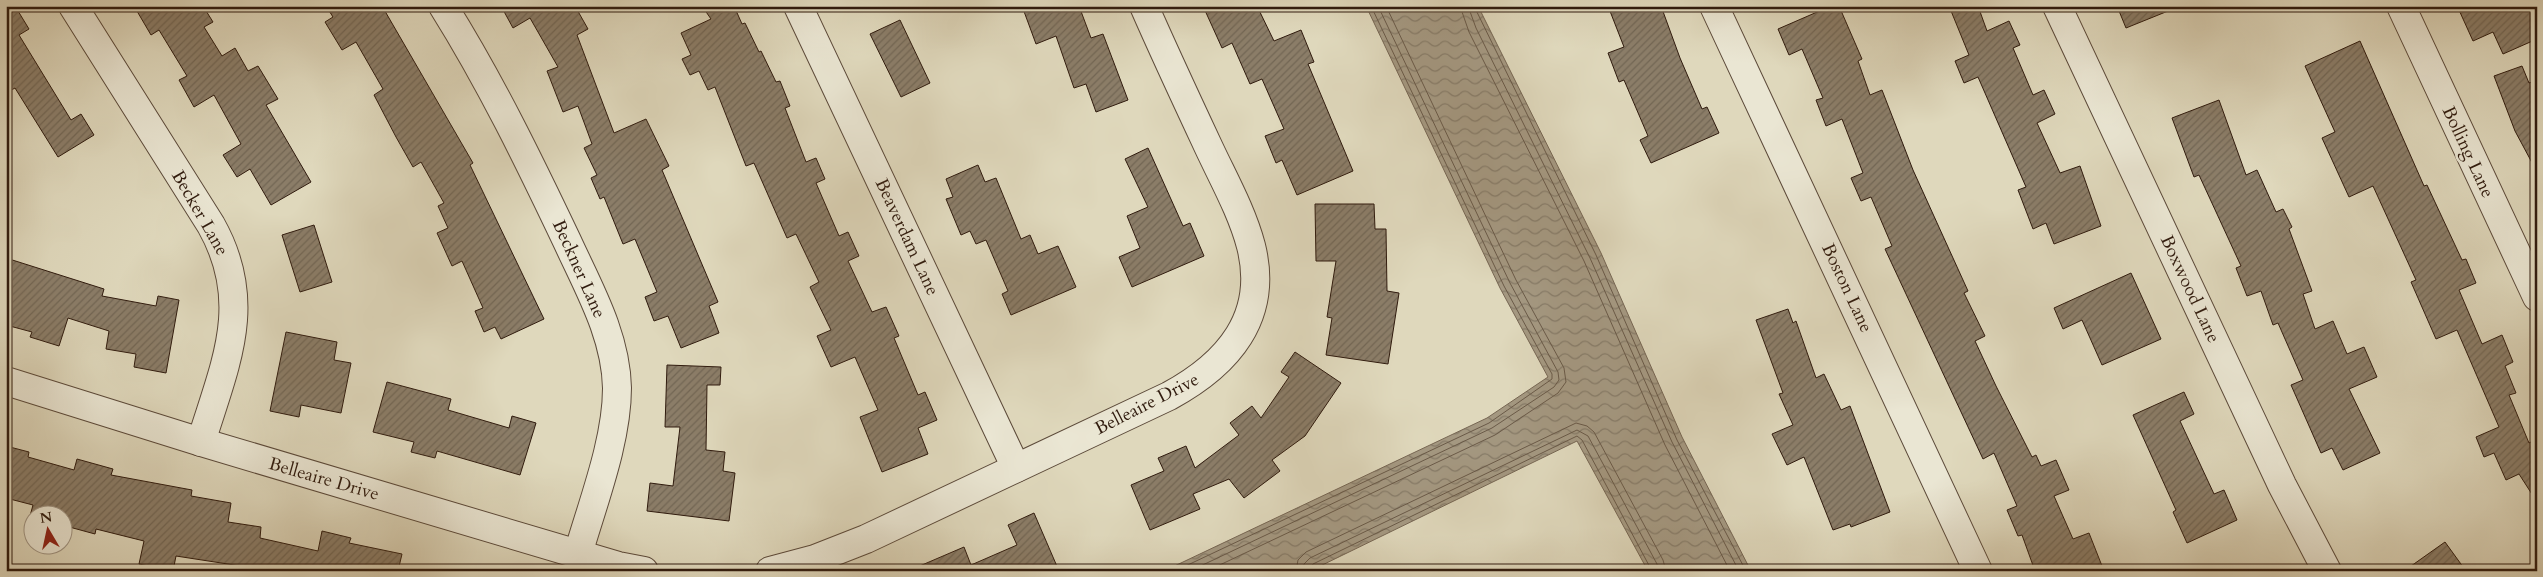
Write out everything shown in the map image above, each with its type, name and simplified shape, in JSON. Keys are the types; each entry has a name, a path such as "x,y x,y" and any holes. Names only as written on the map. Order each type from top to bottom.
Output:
{"street":[{"name":"Becker Lane","path":"73,6 211,225 227,257 233,288 233,325 224,368 201,442"},
{"name":"Beckner Lane","path":"443,6 473,57 544,192 599,313 612,351 616,387 612,429 578,554"},
{"name":"Beaverdam Lane","path":"798,6 1016,468"},
{"name":"Belleaire Drive","path":"770,571 839,550 1169,396 1218,364 1238,338 1252,305 1254,262 1247,231 1144,6"},
{"name":"Boston Lane","path":"1714,6 1978,571"},
{"name":"Boxwood Lane","path":"2057,6 2282,485 2327,571"},
{"name":"Bolling Lane","path":"2400,6 2537,297"},
{"name":"Belleaire Drive","path":"6,381 201,442 578,554 644,571"}],"water":[{"path":"1366,6 1478,6 1601,253 1682,437 1751,571 1648,571 1577,441 1310,571 1164,571 1487,418 1548,377 1500,288"}],"building":[{"path":"6,6 15,6 29,29 19,35 71,120 81,114 94,135 58,157 15,88 6,93"},
{"path":"134,6 203,6 213,22 204,27 222,56 235,48 248,71 258,66 278,99 266,105 311,182 271,205 250,169 237,177 223,155 241,144 214,95 194,107 179,80 187,76 159,30 151,35"},
{"path":"326,6 382,6 473,163 470,165 544,319 501,339 495,327 484,332 475,311 483,308 462,261 452,266 437,233 448,228 438,206 444,203 421,162 413,167 396,137 374,95 383,89 356,42 342,50 325,22 333,17"},
{"path":"501,6 575,6 588,29 577,35 614,133 646,119 669,166 662,170 718,302 709,306 719,333 681,348 668,316 654,321 645,297 657,292 635,239 623,244 604,197 600,199 591,178 597,175 584,148 592,144 578,106 563,112 547,71 558,67 530,18 513,28"},
{"path":"702,6 734,6 742,24 745,23 759,52 761,51 776,82 780,81 790,106 785,108 806,162 816,158 825,179 816,183 839,236 848,232 859,256 848,261 872,312 886,307 899,336 894,338 918,395 925,392 937,420 918,428 928,454 882,472 860,417 878,410 855,357 831,367 817,336 831,330 810,287 819,282 796,234 787,238 754,163 746,166 715,87 708,90 699,71 690,75 682,59 691,55 681,33 711,19"},
{"path":"1022,6 1079,6 1091,38 1103,34 1128,100 1096,112 1086,84 1074,88 1056,36 1036,44"},
{"path":"1203,6 1257,6 1274,41 1301,30 1314,62 1308,64 1353,171 1297,195 1282,160 1276,163 1265,136 1284,129 1262,79 1250,84 1232,43 1222,48"},
{"path":"1608,6 1661,6 1680,58 1702,109 1707,107 1719,133 1651,163 1640,140 1648,136 1624,80 1619,82 1608,53 1624,47"},
{"path":"1831,6 1839,6 1862,59 1858,61 1870,95 1882,90 1913,170 1968,291 1964,293 1985,336 1975,341 1996,386 2032,457 2036,455 2041,466 2056,460 2069,490 2054,496 2073,539 2089,533 2104,571 2035,571 2022,535 2018,536 2007,510 2017,506 1994,453 1983,459 1885,249 1892,246 1871,197 1861,201 1851,178 1863,173 1842,119 1826,126 1816,100 1823,98 1802,49 1789,55 1778,29"},
{"path":"1949,6 1978,6 1987,31 2009,21 2020,45 2013,48 2033,95 2044,90 2055,114 2037,123 2060,173 2080,166 2101,226 2054,244 2046,223 2033,229 2018,190 2026,187 1978,77 1964,83 1955,61 1969,55"},
{"path":"2117,6 2178,6 2178,7 2126,28"},
{"path":"2469,6 2532,6 2537,16 2537,39 2503,54 2493,32 2473,41 2459,10"},
{"path":"900,20 930,83 901,97 870,34"},
{"path":"2360,41 2424,186 2427,185 2462,260 2466,259 2476,283 2459,290 2482,344 2502,335 2513,362 2505,366 2516,393 2509,395 2529,443 2537,439 2537,502 2519,474 2506,480 2494,453 2484,457 2476,437 2499,427 2457,330 2436,339 2411,282 2416,280 2373,186 2349,197 2322,138 2335,132 2305,66"},
{"path":"2522,66 2529,83 2537,80 2537,172 2515,131 2494,76"},
{"path":"2219,100 2246,175 2257,170 2276,212 2283,209 2292,227 2289,229 2312,291 2303,294 2315,329 2333,321 2347,354 2364,347 2377,377 2349,389 2380,453 2343,470 2332,448 2321,453 2291,385 2303,380 2278,323 2273,325 2261,291 2247,296 2236,268 2241,266 2199,175 2194,177 2172,118"},
{"path":"1148,148 1183,226 1190,223 1204,256 1132,287 1119,257 1140,248 1127,216 1148,207 1125,159"},
{"path":"978,165 985,182 996,178 1021,239 1030,235 1038,254 1058,246 1076,287 1011,315 1002,294 1008,291 986,240 976,244 970,231 961,235 946,199 953,197 946,179"},
{"path":"1315,204 1374,204 1375,229 1386,229 1387,291 1399,293 1388,364 1326,355 1332,318 1327,317 1336,261 1316,261"},
{"path":"314,225 332,282 300,292 282,235"},
{"path":"6,258 104,289 102,296 156,306 158,296 179,300 166,373 134,367 136,354 106,349 109,331 68,318 59,346 30,337 32,332 6,325"},
{"path":"2131,273 2161,339 2102,365 2082,320 2063,329 2054,308"},
{"path":"1788,309 1793,323 1796,321 1816,378 1824,374 1841,410 1850,406 1890,512 1851,527 1850,524 1833,530 1804,457 1787,465 1772,434 1793,425 1779,394 1783,393 1756,320"},
{"path":"286,332 337,342 334,360 351,363 341,413 301,405 299,417 270,411"},
{"path":"1295,352 1341,383 1305,436 1272,460 1280,471 1244,498 1229,479 1193,494 1200,509 1150,530 1131,485 1164,471 1158,458 1186,446 1195,468 1239,435 1230,423 1252,406 1261,418 1289,377 1281,372"},
{"path":"667,365 721,367 720,385 707,385 706,450 725,452 723,471 735,473 729,521 647,511 650,483 673,486 680,427 665,427"},
{"path":"387,382 451,399 448,410 509,428 512,416 536,423 520,475 437,451 435,458 411,452 414,442 373,432"},
{"path":"2184,392 2194,414 2180,421 2214,494 2224,490 2237,520 2187,543 2173,512 2176,510 2133,415"},
{"path":"6,446 29,452 28,457 74,470 77,459 113,469 111,475 192,490 191,496 231,503 228,522 261,527 260,538 318,551 322,531 351,538 349,543 402,554 398,571 273,571 176,556 173,571 139,564 144,541 96,529 95,534 72,528 72,504 29,504 6,498"},
{"path":"1034,513 1059,571 908,571 964,547 971,565 1017,545 1008,525"},
{"path":"2445,542 2466,571 2404,571"}]}
